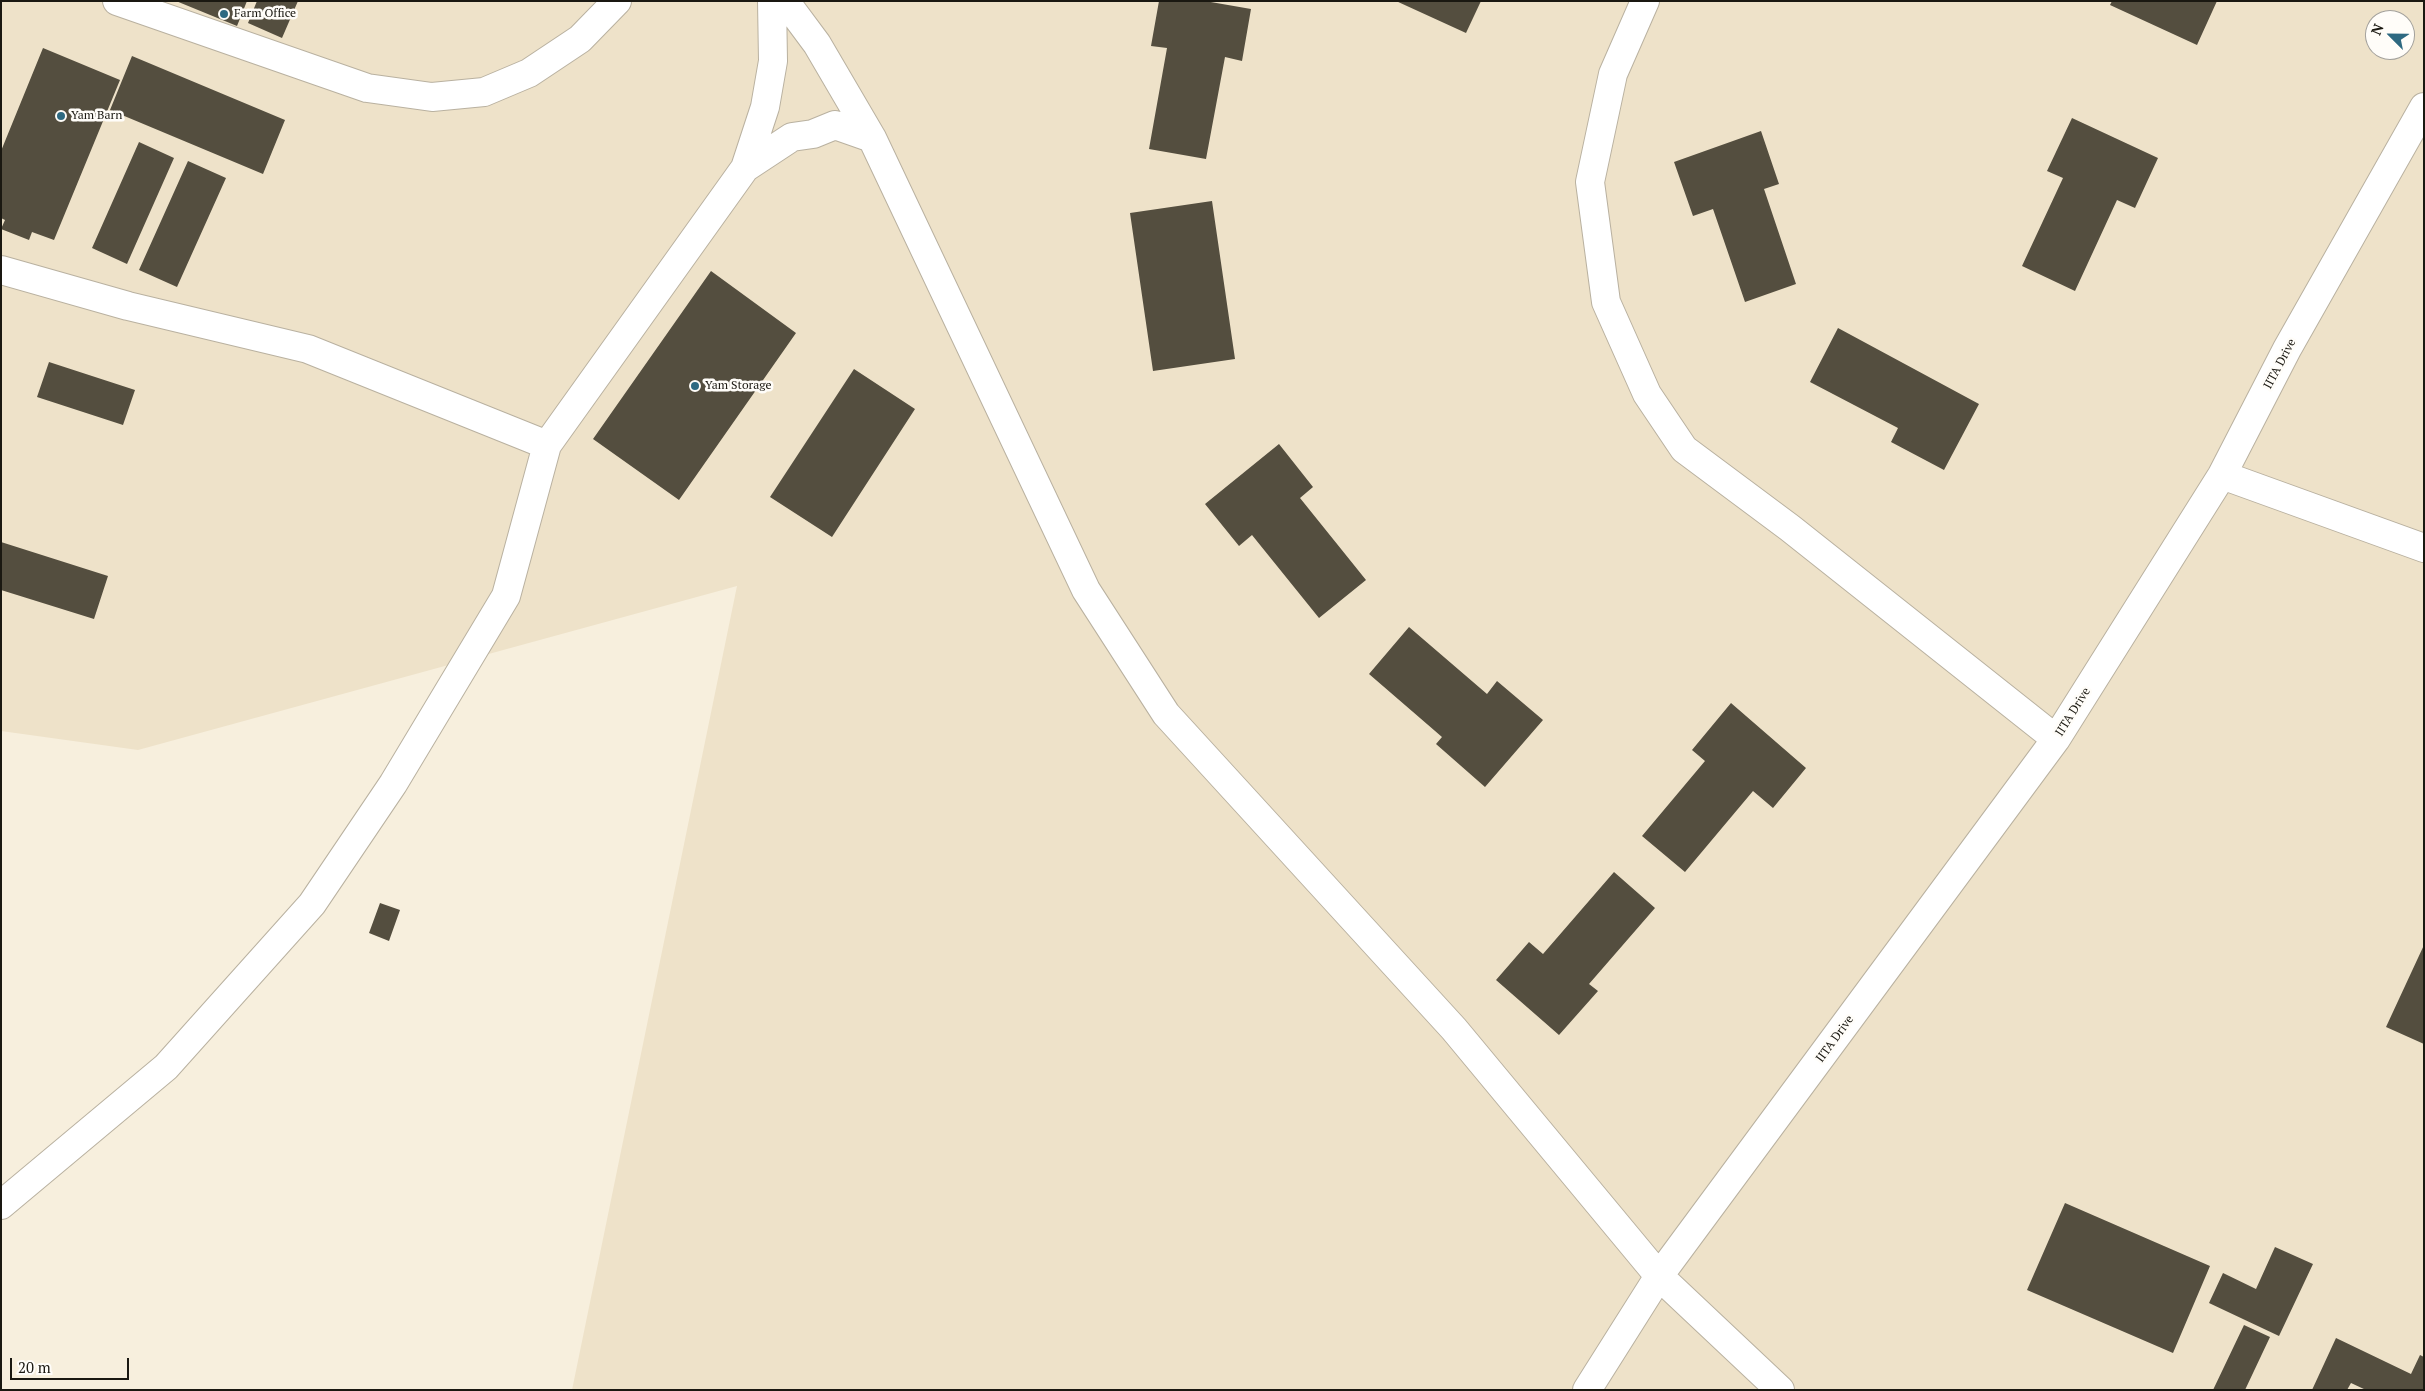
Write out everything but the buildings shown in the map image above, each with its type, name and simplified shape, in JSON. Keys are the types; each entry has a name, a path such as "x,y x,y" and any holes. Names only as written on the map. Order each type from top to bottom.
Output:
{"street":[{"path":"117,1 367,88 432,97 484,92 529,73 580,39 617,1"},
{"path":"1,1205 166,1067 312,904 393,784 506,596 547,445 745,168 765,107 773,61 772,1"},
{"path":"785,1 817,44 872,138 1086,590 1166,714 1454,1029 1659,1276 1780,1390"},
{"path":"1645,1 1613,74 1590,182 1606,302 1647,394 1684,449 1790,528 2056,738"},
{"name":"IITA Drive","path":"1587,1390 1659,1276 2056,738 2222,475 2287,349 2424,107"},
{"path":"745,168 792,138 813,134 835,125 872,138"},
{"path":"1,270 128,306 308,349 547,445"},
{"path":"2222,475 2424,548"}],"shaded area":[{"path":"1,1 2424,1 2424,1390 572,1390 737,586 138,750 1,731"}],"place":[{"name":"Farm Office","path":"224,14"},
{"name":"Yam Barn","path":"61,116"},
{"name":"Yam Storage","path":"695,386"}]}
